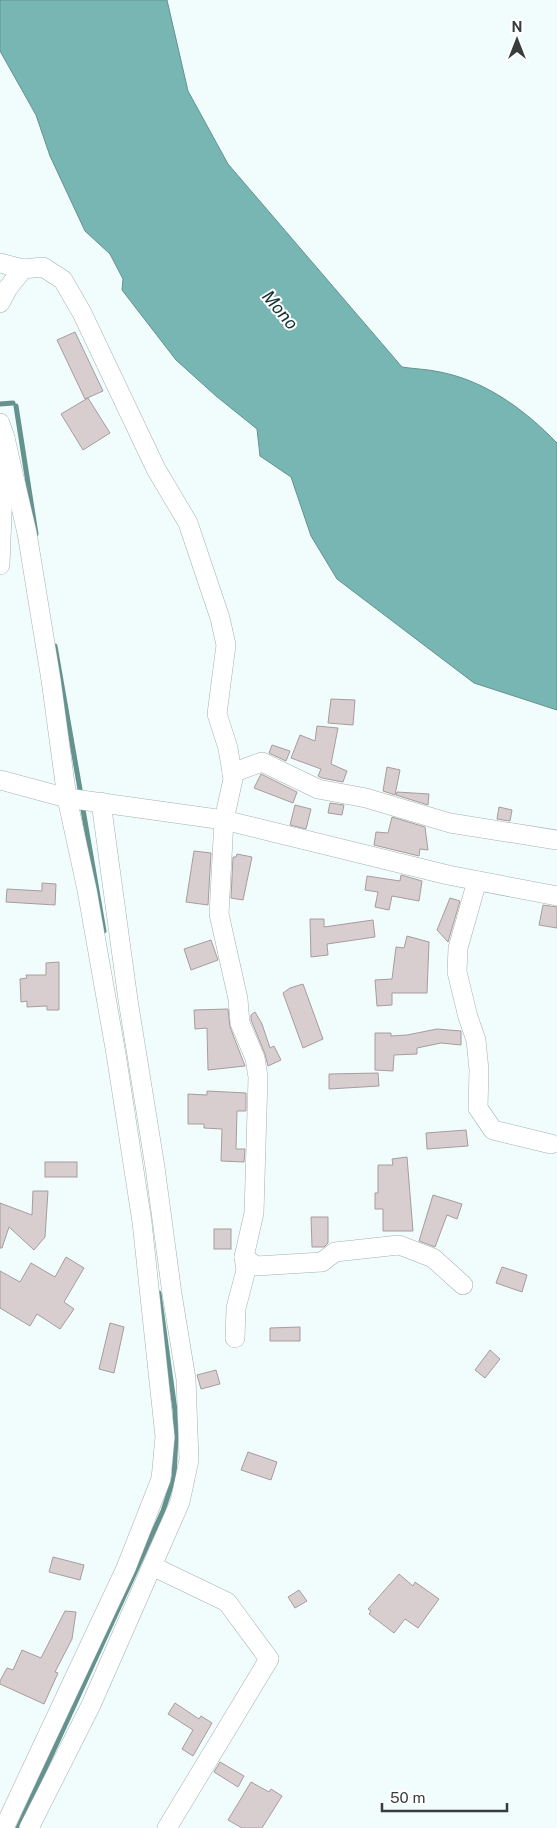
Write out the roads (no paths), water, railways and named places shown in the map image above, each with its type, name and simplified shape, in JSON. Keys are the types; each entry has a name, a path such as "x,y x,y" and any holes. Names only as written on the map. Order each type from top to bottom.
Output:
{"street":[{"path":"0,263 23,269 43,267 63,280 82,312 156,469 188,523 220,618 226,645 216,714 228,748 233,779 224,820 219,914 238,999 240,1023 255,1058 258,1078 254,1213 244,1257 246,1270 236,1308 235,1338"},
{"path":"0,303 8,288 23,269"},
{"path":"0,565 1,427"},
{"path":"1,427 27,533 51,680 67,798 89,900 142,1222 165,1437 161,1479 126,1568 4,1828"},
{"path":"232,773 262,762 318,789 366,798 450,823 557,840"},
{"path":"0,780 67,798 224,820 477,881 557,896"},
{"path":"30,1828 91,1705 180,1502 189,1460 186,1379 128,1000 101,802"},
{"path":"477,881 458,948 457,972 468,1017 476,1040 479,1070 478,1108 493,1130 551,1144"},
{"path":"244,1257 256,1266 322,1262 335,1252 399,1245 433,1258 463,1285"},
{"path":"152,1566 227,1602 269,1659 167,1828"}],"water":[{"name":"Mono","path":"0,0 167,0 188,91 228,164 402,367 435,371 473,382 504,398 518,408 557,443 557,710 474,683 337,579 311,536 291,477 260,456 257,429 176,360 122,290 123,279 110,254 85,231 50,156 36,115 0,51"}],"waterway":[{"path":"0,404 13,403"},
{"path":"16,406 36,534"},
{"path":"55,646 81,795"},
{"path":"82,804 104,931"},
{"path":"18,1828 163,1511 174,1477 175,1410 159,1293"}]}
